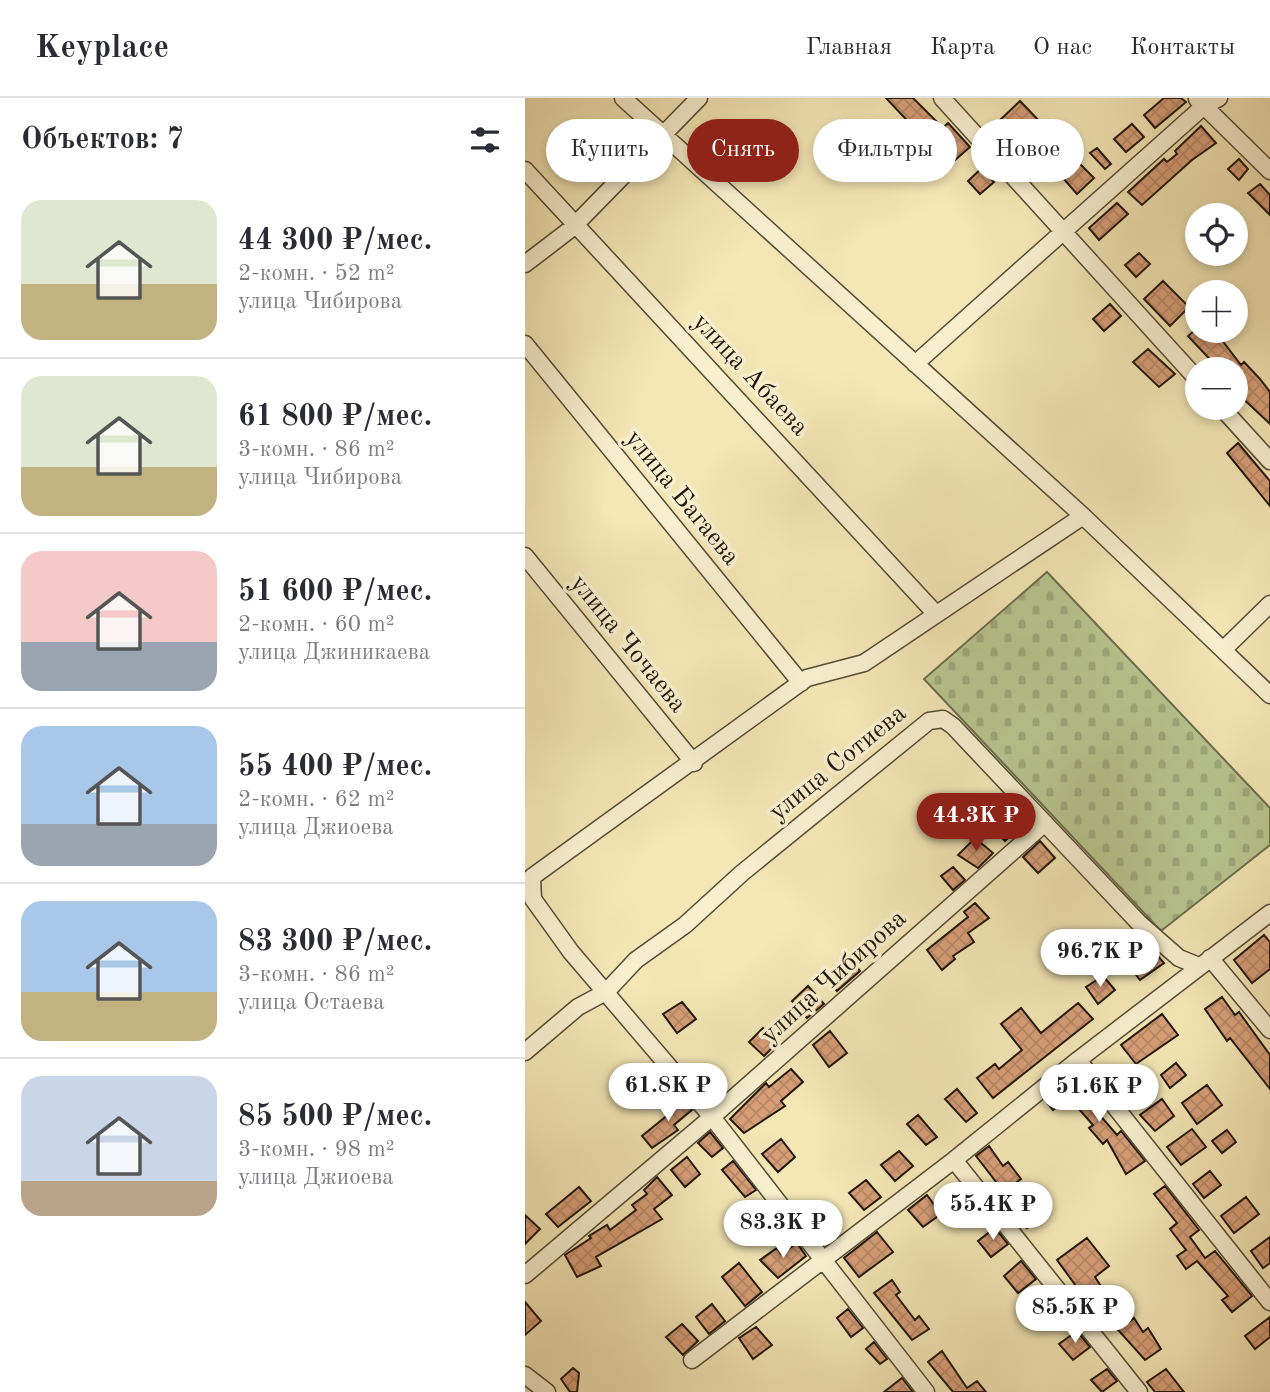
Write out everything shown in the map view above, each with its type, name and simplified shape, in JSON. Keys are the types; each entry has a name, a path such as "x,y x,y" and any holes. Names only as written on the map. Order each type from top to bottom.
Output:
{"street":[{"path":"623,98 645,119"},
{"path":"673,123 699,98"},
{"path":"942,98 1185,366"},
{"path":"915,364 1065,233 1200,102 1219,98"},
{"path":"1200,102 1270,171"},
{"path":"673,146 1083,516 1270,695"},
{"name":"улица Абаева","path":"525,170 577,223 936,614"},
{"path":"525,264 577,223 616,182"},
{"name":"улица Багаева","path":"525,344 801,683"},
{"path":"1233,420 1270,461"},
{"path":"926,1392 821,1261 712,1117 571,952 533,899 533,877 694,763 807,678 864,663 1083,516"},
{"name":"улица Чочаева","path":"525,556 694,763"},
{"path":"1224,649 1270,604"},
{"name":"улица Сотиева","path":"525,1052 578,1007 606,992 636,960 685,925 742,873 929,721 943,719 953,726 1161,944 1179,958 1204,962"},
{"name":"улица Чибирова","path":"525,1275 712,1117 1045,823"},
{"path":"692,1360 1270,913"},
{"path":"1204,962 1270,1030"},
{"path":"1078,1060 1270,1302"},
{"path":"954,1160 1139,1392"},
{"path":"525,1375 547,1392"}],"green space":[{"path":"1047,572 1270,808 1270,845 1161,931 924,679"}],"building":[{"path":"886,98 913,98 934,119 906,119"},
{"path":"1164,98 1181,98 1186,102 1155,128 1144,115"},
{"path":"1020,101 1037,119 1001,119"},
{"path":"1132,124 1144,137 1126,152 1114,139"},
{"path":"1201,126 1216,143 1192,160 1142,205 1128,192 1164,159 1167,162 1177,154 1175,151"},
{"path":"957,133 970,147 957,158"},
{"path":"1097,148 1111,164 1105,169 1090,153"},
{"path":"1239,159 1248,169 1239,180 1228,169"},
{"path":"1084,168 1094,178 1077,194 1066,182 1084,182"},
{"path":"971,178 971,182 994,182 980,194 968,181"},
{"path":"1260,184 1270,195 1270,215 1248,193"},
{"path":"1117,203 1128,214 1099,240 1089,228"},
{"path":"1139,253 1150,264 1136,277 1125,265"},
{"path":"1163,281 1185,303 1185,311 1170,326 1144,299"},
{"path":"1110,304 1121,316 1104,331 1093,319"},
{"path":"1195,343 1224,343 1235,357 1208,357"},
{"path":"1148,349 1175,374 1159,387 1133,362"},
{"path":"1248,366 1270,392 1270,424 1248,403"},
{"path":"1238,443 1270,481 1270,506 1227,453"},
{"path":"1009,808 1023,823 1005,841 990,825"},
{"path":"975,838 993,853 978,868 958,855"},
{"path":"1040,841 1055,858 1038,873 1023,857"},
{"path":"953,867 965,880 953,890 941,876"},
{"path":"975,903 989,918 968,933 974,942 953,956 955,959 942,970 927,950 968,917 964,912"},
{"path":"1264,935 1270,942 1270,969 1252,983 1234,960"},
{"path":"1148,945 1164,963 1140,980 1125,961"},
{"path":"849,956 860,971 837,991 825,977"},
{"path":"1103,976 1115,990 1098,1004 1086,987"},
{"path":"808,986 824,1004 807,1018 792,1001"},
{"path":"1222,997 1235,1015 1239,1012 1270,1055 1270,1089 1230,1038 1227,1041 1205,1009"},
{"path":"682,1002 696,1019 677,1033 663,1014"},
{"path":"1078,1003 1093,1019 993,1098 977,1078 995,1064 999,1069 1022,1050 1001,1024 1021,1008 1041,1033"},
{"path":"1162,1014 1178,1035 1136,1064 1121,1045"},
{"path":"763,1028 778,1042 764,1056 749,1042"},
{"path":"830,1031 847,1053 829,1067 813,1045"},
{"path":"1176,1063 1186,1075 1170,1088 1161,1075"},
{"path":"1135,1066 1147,1079 1127,1094 1115,1081"},
{"path":"791,1069 803,1082 781,1101 785,1106 744,1133 730,1119 766,1083 769,1087"},
{"path":"1076,1075 1102,1108 1097,1112 1117,1135 1121,1131 1145,1161 1126,1174 1107,1140 1103,1144 1089,1128 1093,1125 1079,1109 1086,1103 1076,1091 1053,1110 1045,1100"},
{"path":"1207,1085 1222,1105 1197,1124 1182,1103"},
{"path":"957,1089 977,1113 966,1122 945,1099"},
{"path":"679,1095 692,1110 674,1125 678,1130 652,1148 642,1136 674,1110 668,1104"},
{"path":"1162,1099 1174,1116 1155,1131 1140,1115"},
{"path":"918,1115 937,1137 926,1145 907,1124"},
{"path":"1192,1129 1206,1147 1181,1165 1167,1147"},
{"path":"1227,1130 1236,1142 1222,1153 1212,1141"},
{"path":"710,1132 723,1148 712,1157 698,1143"},
{"path":"781,1139 795,1157 778,1172 762,1154"},
{"path":"989,1146 1003,1166 1008,1162 1021,1179 1004,1192 976,1156"},
{"path":"899,1151 913,1166 895,1181 881,1165"},
{"path":"687,1157 700,1174 685,1187 671,1170"},
{"path":"733,1161 756,1190 745,1197 722,1170"},
{"path":"1210,1171 1221,1185 1204,1198 1193,1184"},
{"path":"657,1177 672,1195 654,1209 662,1219 596,1257 601,1266 577,1277 565,1255 591,1238 589,1236 607,1225 610,1230 636,1210 632,1205 647,1194 644,1190"},
{"path":"866,1180 881,1197 864,1210 849,1193"},
{"path":"1165,1186 1199,1230 1190,1237 1205,1258 1215,1251 1252,1296 1232,1312 1222,1300 1228,1296 1197,1261 1186,1269 1177,1256 1186,1250 1170,1229 1177,1223 1154,1194"},
{"path":"579,1187 591,1201 558,1227 546,1214"},
{"path":"966,1192 981,1211 965,1223 950,1204"},
{"path":"927,1195 941,1214 923,1227 908,1210"},
{"path":"1246,1197 1259,1214 1234,1233 1221,1216"},
{"path":"1027,1204 1039,1219 1027,1228 1015,1213"},
{"path":"828,1212 840,1227 828,1236 815,1221"},
{"path":"774,1214 785,1229 775,1236 763,1222"},
{"path":"525,1215 540,1229 525,1244"},
{"path":"995,1228 1008,1244 991,1257 978,1241"},
{"path":"877,1232 893,1252 859,1277 844,1258"},
{"path":"1270,1237 1270,1263 1263,1268 1251,1251"},
{"path":"1087,1238 1109,1266 1095,1277 1111,1302 1129,1322 1134,1318 1143,1332 1148,1328 1161,1349 1145,1360 1112,1323 1106,1327 1057,1260"},
{"path":"797,1243 806,1256 778,1278 760,1260 777,1248 781,1254"},
{"path":"1021,1261 1036,1279 1018,1293 1004,1276"},
{"path":"739,1263 762,1292 745,1306 722,1277"},
{"path":"892,1280 900,1292 896,1295 915,1320 919,1316 929,1329 912,1340 874,1293"},
{"path":"1052,1300 1062,1313 1042,1328 1032,1314"},
{"path":"525,1302 541,1321 525,1335"},
{"path":"712,1304 725,1321 709,1334 696,1317"},
{"path":"848,1309 863,1328 851,1337 837,1318"},
{"path":"1270,1317 1270,1337 1255,1349 1245,1336"},
{"path":"682,1324 698,1341 683,1355 666,1337"},
{"path":"756,1327 772,1345 753,1359 739,1338"},
{"path":"1077,1331 1090,1347 1073,1360 1059,1344"},
{"path":"874,1342 887,1359 880,1364 866,1349"},
{"path":"942,1351 967,1388 977,1381 986,1392 953,1392 928,1362"},
{"path":"573,1368 579,1373 577,1392 570,1392 561,1379"},
{"path":"1107,1369 1117,1381 1102,1392 1091,1380"},
{"path":"1166,1369 1184,1392 1155,1392 1147,1382"},
{"path":"902,1378 913,1392 884,1392"}]}
